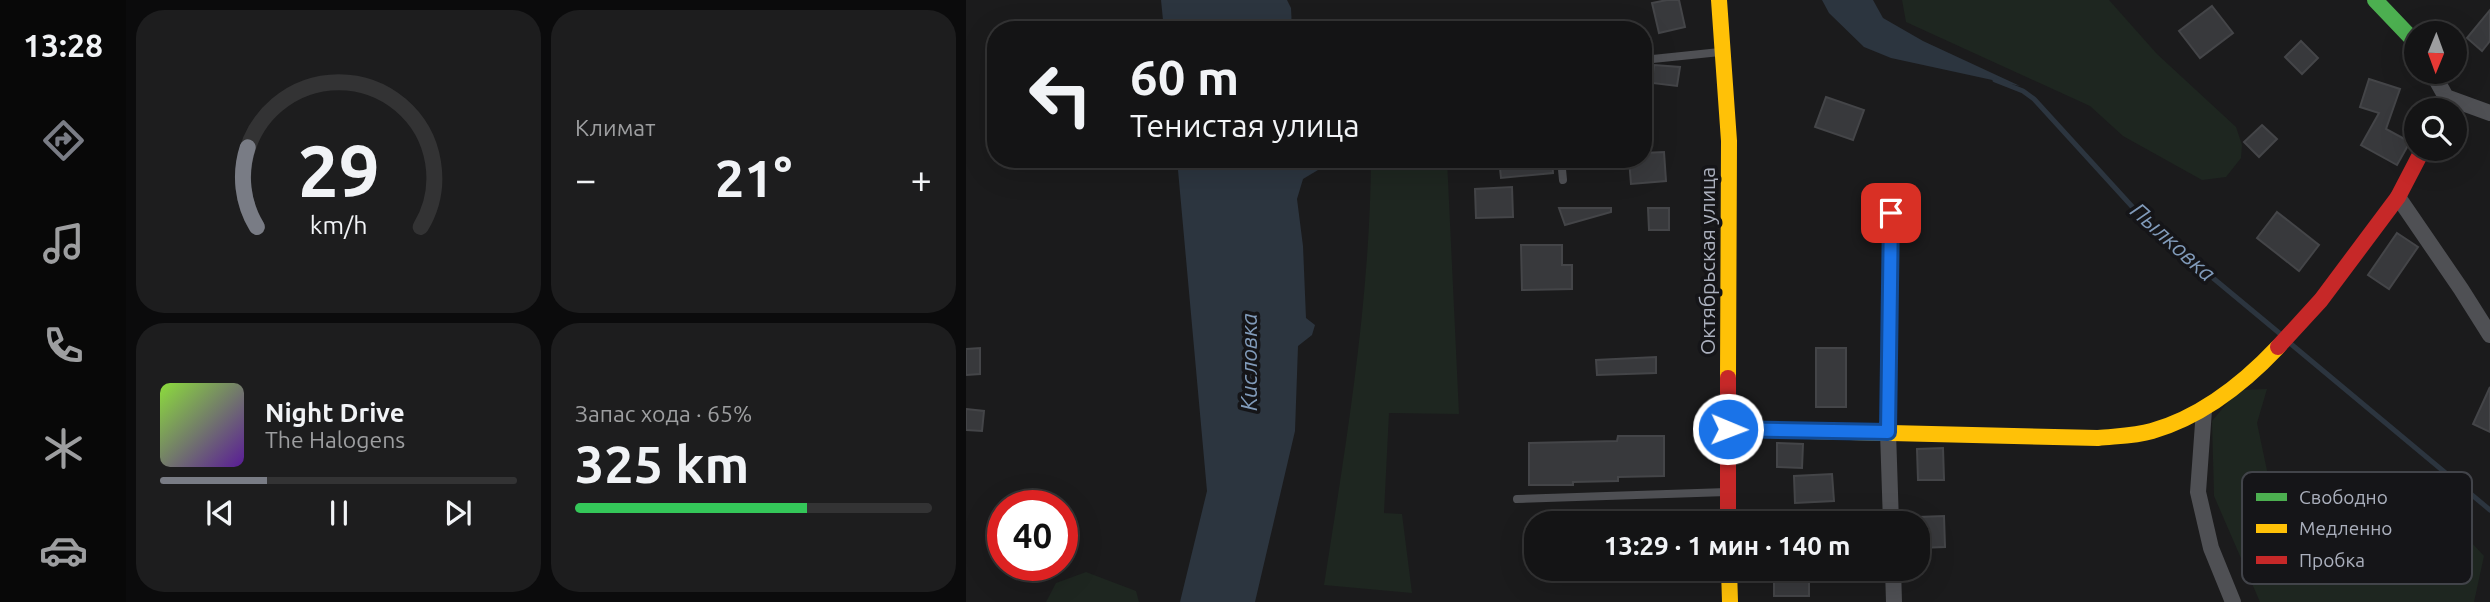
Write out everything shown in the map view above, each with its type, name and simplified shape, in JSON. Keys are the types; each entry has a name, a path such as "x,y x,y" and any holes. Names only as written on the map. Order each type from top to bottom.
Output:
{"street":[{"name":"Октябрьская улица","path":"1719,0 1729,141 1728,511"},
{"path":"2375,0 2404,30"},
{"path":"2467,109 2490,113"},
{"path":"1728,429 2098,438 2153,431 2204,410 2259,369 2310,313 2398,197 2417,161"},
{"path":"2398,197 2462,289 2490,335"},
{"path":"1891,213 1888,432 1891,511"},
{"path":"2204,410 2198,492 2211,548 2233,602"},
{"path":"1730,581 1730,602"},
{"path":"1893,581 1894,602"}],"lane":[{"path":"1652,59 1723,51"},
{"path":"1562,168 1563,180"},
{"path":"1517,499 1727,492"}],"shaded area":[{"path":"1902,0 2109,0 2157,54 2236,127 2242,145 2241,158 2226,177 2202,180 2123,136 2090,106 1906,22"},
{"path":"1371,168 1447,168 1459,414 1389,413 1384,513 1402,514 1412,593 1324,585 1348,426 1370,213"},
{"path":"2267,389 2257,423 2267,472 2242,472 2242,561 2214,496 2212,421 2238,390"},
{"path":"2472,543 2484,556 2474,602 2260,602 2252,584 2472,584"},
{"path":"1086,572 1136,591 1139,602 1046,602 1056,583 1078,581 1078,575"}],"water":[{"path":"1161,0 1287,0 1291,8 1292,21 1163,21"},
{"path":"1822,0 1873,0 1883,18 1923,41 2020,86 1891,58 1864,47 1829,13"},
{"name":"Кисловка","path":"1178,168 1318,168 1303,179 1297,199 1303,246 1306,318 1315,325 1312,335 1298,346 1295,431 1255,602 1180,602 1207,491"}],"building":[{"path":"1679,0 1685,27 1659,33 1652,3"},
{"path":"2212,6 2233,33 2200,58 2179,31"},
{"path":"2490,10 2490,41 2482,51 2468,37"},
{"path":"2301,41 2318,58 2302,74 2285,57"},
{"path":"1654,65 1680,67 1677,86 1652,83"},
{"path":"2369,79 2400,89 2386,129 2404,139 2404,153 2397,165 2361,145 2379,113 2360,107"},
{"path":"1826,97 1864,110 1853,140 1815,127"},
{"path":"2262,125 2277,139 2259,157 2244,142"},
{"path":"1664,152 1666,181 1631,184 1630,168 1652,168 1652,153"},
{"path":"1500,168 1553,168 1553,173 1501,178"},
{"path":"1512,187 1513,217 1476,218 1475,189"},
{"path":"1559,208 1611,208 1611,212 1565,225"},
{"path":"1648,208 1669,208 1669,230 1649,230"},
{"path":"2277,212 2319,245 2299,271 2257,238"},
{"path":"2397,233 2418,247 2389,289 2368,275"},
{"path":"1521,245 1562,245 1562,265 1572,265 1572,289 1522,290"},
{"path":"980,348 980,374 966,375 966,349"},
{"path":"1816,348 1846,348 1846,407 1816,407"},
{"path":"1656,357 1656,373 1597,375 1596,360"},
{"path":"2490,387 2490,432 2473,424"},
{"path":"966,409 984,411 982,431 966,430"},
{"path":"1618,436 1664,436 1664,476 1618,477 1618,481 1573,482 1573,485 1529,485 1529,443 1617,441"},
{"path":"1777,443 1803,444 1802,468 1777,467"},
{"path":"1943,448 1944,480 1918,480 1917,449"},
{"path":"1832,474 1834,501 1795,503 1794,476"},
{"path":"1944,516 1945,547 1930,548 1930,517"},
{"path":"1774,581 1809,581 1809,596 1774,596"}],"waterway":[{"name":"Пылковка","path":"1995,80 2023,91 2034,99 2148,224 2284,337"},
{"name":"Пылковка","path":"2291,344 2444,472"},
{"name":"Пылковка","path":"2472,495 2490,510"}],"traffic: fast":[{"path":"2375,0 2404,30"}],"traffic: slow":[{"path":"1719,0 1729,141 1728,378"},
{"path":"1728,429 2098,438 2139,434 2170,425 2204,408 2236,386 2278,347"},
{"path":"1729,581 1730,602"}],"traffic: jam":[{"path":"2278,347 2321,300 2398,197 2417,161"},
{"path":"1728,378 1728,511"}],"route":[{"path":"1728,429 1888,432 1891,213"}]}
